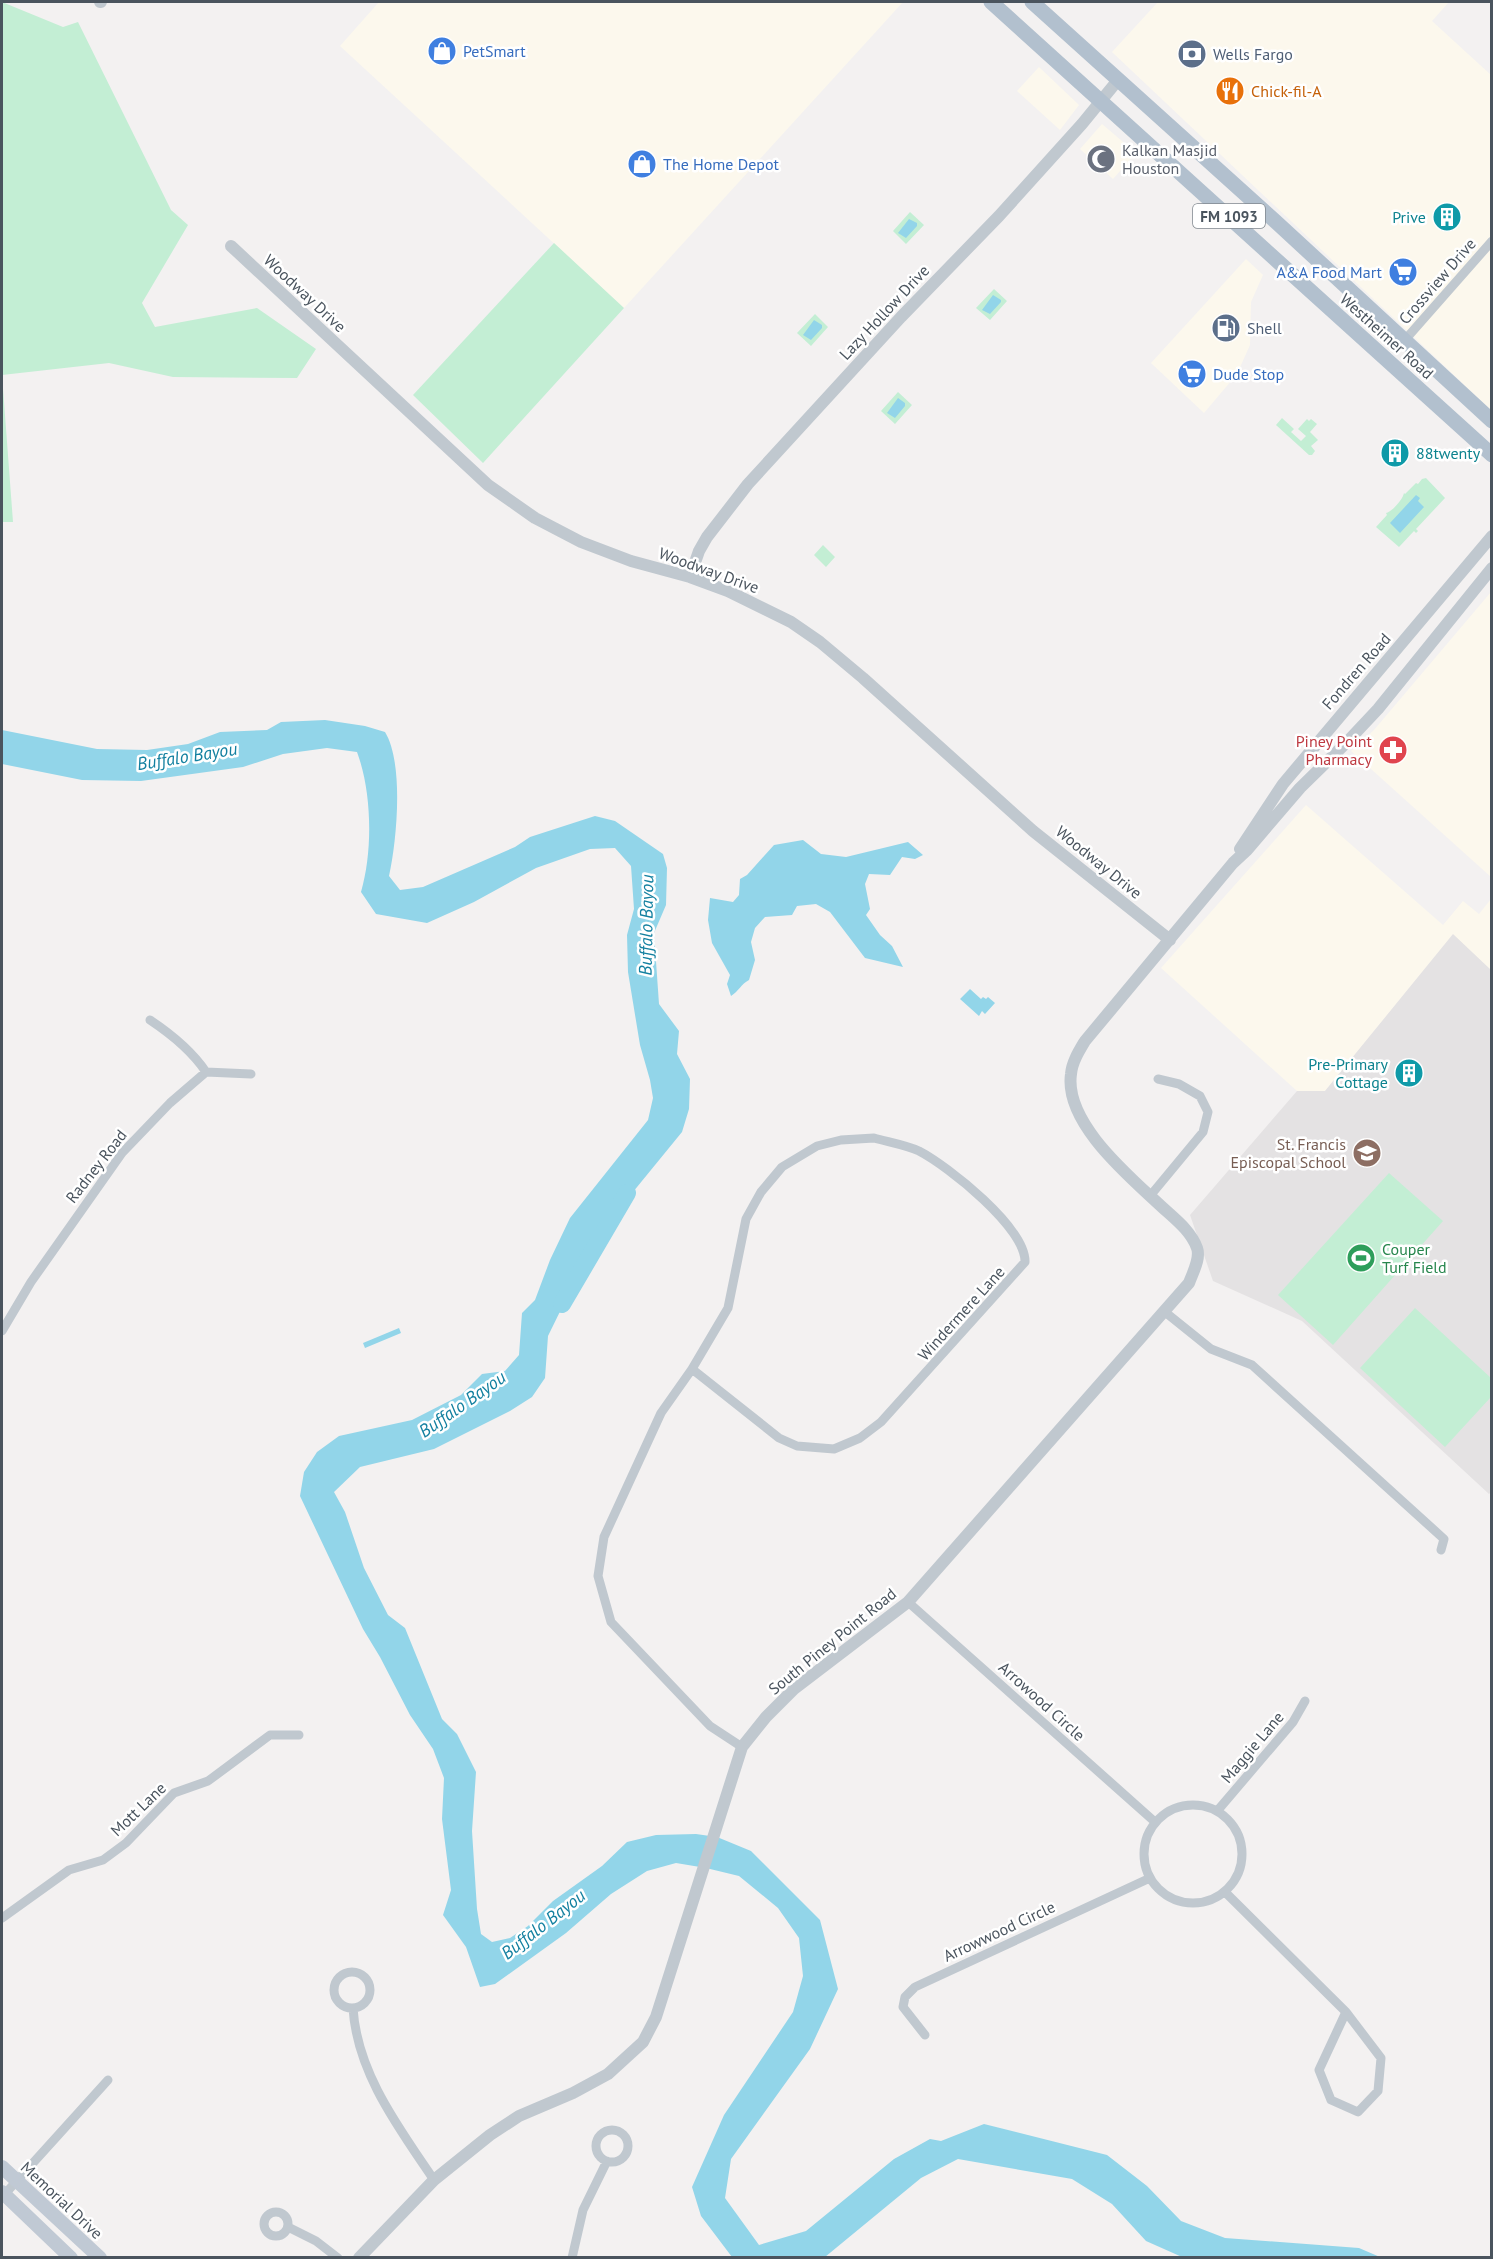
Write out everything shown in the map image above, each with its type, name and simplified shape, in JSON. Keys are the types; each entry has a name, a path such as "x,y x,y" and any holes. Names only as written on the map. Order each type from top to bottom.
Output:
{"main road":[{"name":"Westheimer Road","path":"991,2 1491,455"},
{"name":"Westheimer Road","path":"1032,2 1275,221 1491,421"},
{"name":"Memorial Drive","path":"2,2167 100,2258"},
{"path":"3,2194 71,2258"}],"street":[{"name":"Lazy Hollow Drive","path":"690,577 699,551 707,537 748,484 901,317 999,216 1118,80"},
{"name":"Crossview Drive","path":"1404,341 1491,241"},
{"name":"Woodway Drive","path":"231,246 488,484 511,502 535,518 581,542 631,561 690,577 728,591 791,622 820,642 863,678 1033,831 1170,940"},
{"name":"Fondren Road","path":"1233,863 1283,784 1491,536"},
{"name":"Fondren Road","path":"1075,1103 1070,1075 1085,1041 1233,863 1300,788 1378,709 1491,568"},
{"path":"150,1020 168,1032 200,1063 206,1072 251,1074"},
{"name":"Radney Road","path":"2,1331 31,1282 122,1153 170,1103 206,1072"},
{"path":"1150,1196 1203,1132 1208,1112 1200,1096 1179,1084 1158,1079"},
{"name":"South Piney Point Road","path":"359,2258 434,2180 490,2135 519,2116 573,2093 608,2074 643,2042 656,2017 742,1747 766,1717 794,1689 908,1602 1189,1283 1198,1258 1198,1249 1186,1230 1088,1132 1075,1103"},
{"name":"Windermere Lane","path":"692,1369 779,1438 797,1446 834,1449 860,1438 881,1422 1022,1268 1025,1263 1024,1250 1000,1216 953,1173 918,1151 874,1138 841,1140 817,1146 782,1167 756,1201 746,1219 728,1308 692,1369 661,1413 604,1537 598,1576 611,1622 710,1726 742,1747"},
{"path":"1165,1312 1211,1349 1251,1365 1444,1539 1441,1550"},
{"name":"Arrowood Circle","path":"908,1602 1155,1822"},
{"name":"Maggie Lane","path":"1218,1810 1293,1722 1305,1701"},
{"name":"Mott Lane","path":"2,1918 69,1870 103,1860 126,1844 174,1793 208,1781 270,1736 299,1735"},
{"path":"1189,1804 1203,1805 1218,1810 1228,1818 1241,1840 1242,1862 1237,1878 1226,1892 1208,1902 1186,1903 1161,1892 1150,1878 1143,1855 1147,1835 1155,1822 1170,1810 1189,1804"},
{"name":"Arrowwood Circle","path":"925,2035 903,2007 905,1997 915,1986 1150,1878"},
{"path":"1226,1892 1346,2012 1381,2058 1377,2091 1358,2112 1331,2100 1319,2070 1346,2012"},
{"path":"351,1971 364,1976 370,1989 366,2002 353,2008 340,2003 334,1991 338,1978 351,1971"},
{"path":"353,2008 355,2031 375,2089 434,2180"},
{"path":"3,2194 108,2080"},
{"path":"572,2258 583,2210 607,2161"},
{"path":"288,2227 316,2241 338,2258"}],"shaded area":[{"path":"379,2 903,2 624,308 340,46"},
{"path":"1158,2 1449,2 1432,21 1491,75 1491,410 1112,52"},
{"path":"1039,67 1079,105 1060,130 1017,91"},
{"path":"1102,124 1136,153 1113,179 1080,149"},
{"path":"1246,259 1263,275 1251,302 1250,345 1237,374 1204,413 1151,363"},
{"path":"1491,592 1492,877 1351,751 1374,730"},
{"path":"1306,805 1443,925 1463,901 1479,914 1491,899 1491,970 1453,935 1325,1091 1297,1091 1161,968"},
{"name":"St. Francis Episcopal School","path":"1453,934 1491,970 1491,1492 1489,1494 1302,1321 1213,1281 1190,1215 1297,1091 1325,1091"}],"green space":[{"path":"2,2 63,27 78,22 171,210 188,225 142,303 155,327 257,308 316,349 297,378 173,377 109,363 2,375"},
{"path":"910,212 924,225 906,244 893,231"},
{"path":"554,243 624,308 483,463 413,395"},
{"path":"994,289 1007,301 990,320 976,308"},
{"path":"815,314 828,327 811,346 797,333"},
{"path":"2,375 13,522 2,522"},
{"path":"898,392 912,405 895,424 881,411"},
{"path":"1282,418 1294,429 1291,432 1301,441 1306,436 1298,429 1307,419 1317,424 1310,432 1318,440 1311,446 1315,451 1312,455 1309,455 1276,425"},
{"path":"1426,478 1445,498 1416,529 1418,531 1416,533 1414,531 1399,547 1376,527 1387,515 1386,513 1402,499 1404,493"},
{"path":"823,545 835,557 826,567 814,555"},
{"name":"Couper Turf Field","path":"1389,1173 1443,1221 1333,1345 1278,1295"},
{"path":"1415,1308 1491,1378 1491,1397 1445,1447 1360,1368"}],"water":[{"path":"909,219 917,223 917,226 906,238 898,233"},
{"path":"993,295 1001,302 990,314 982,310"},
{"path":"814,320 822,325 822,328 811,340 803,335"},
{"path":"898,398 905,403 905,406 895,418 887,413"},
{"path":"1416,495 1424,507 1400,533 1390,523"},
{"path":"325,720 365,726 385,732 391,746 397,782 396,823 389,876 400,890 423,887 515,847 530,837 595,816 615,821 663,854 667,868 666,905 654,933 659,1004 679,1031 677,1054 690,1079 689,1109 682,1132 597,1236 548,1336 545,1378 532,1397 510,1411 434,1449 360,1467 334,1492 345,1512 364,1568 388,1615 405,1628 442,1719 457,1734 476,1772 472,1831 477,1909 481,1934 492,1942 510,1938 528,1926 553,1901 602,1866 627,1842 656,1835 696,1834 717,1837 751,1851 820,1920 838,1989 810,2049 731,2159 725,2198 759,2245 806,2231 894,2159 930,2139 941,2141 984,2124 1107,2155 1147,2186 1181,2221 1225,2238 1359,2248 1380,2257 1182,2257 1146,2241 1112,2204 1072,2179 958,2159 921,2178 825,2257 732,2257 701,2216 692,2187 724,2115 793,2012 803,1976 799,1938 778,1908 739,1876 676,1863 647,1871 611,1894 566,1933 495,1984 480,1987 466,1947 443,1915 451,1890 442,1819 444,1778 433,1749 410,1715 363,1629 300,1496 304,1472 317,1452 339,1436 412,1420 461,1395 482,1374 505,1371 519,1355 522,1313 535,1300 550,1260 570,1218 648,1120 653,1098 640,1045 628,972 627,935 634,909 631,866 615,848 590,849 536,868 474,902 427,923 376,914 361,892 368,858 369,822 366,785 357,752 327,748 283,754 243,767 141,781 82,780 2,764 2,730 97,749 147,750 188,744 220,732 267,730 281,722"},
{"path":"803,840 821,854 846,857 908,842 923,855 915,859 902,857 890,875 869,874 865,884 870,909 866,915 880,935 892,946 903,967 865,958 830,912 816,904 797,906 792,915 765,917 755,928 751,942 755,960 749,980 731,996 727,984 730,975 712,943 708,920 710,898 733,902 739,895 740,879 747,875 774,845"},
{"path":"970,989 981,999 988,997 995,1003 985,1014 982,1011 979,1016 960,999"},
{"path":"399,1328 401,1333 365,1348 363,1343"}],"waterway":[{"name":"Buffalo Bayou","path":"562,1304 627,1193"}],"place":[{"name":"PetSmart","path":"442,51"},
{"name":"Wells Fargo","path":"1192,54"},
{"name":"Chick-fil-A","path":"1230,91"},
{"name":"Kalkan Masjid Houston","path":"1101,159"},
{"name":"The Home Depot","path":"642,164"},
{"name":"Prive","path":"1447,217"},
{"name":"A&A Food Mart","path":"1403,272"},
{"name":"Shell","path":"1226,328"},
{"name":"Dude Stop","path":"1192,374"},
{"name":"88twenty","path":"1395,453"},
{"name":"Piney Point Pharmacy","path":"1393,750"},
{"name":"Pre-Primary Cottage","path":"1409,1073"},
{"name":"St. Francis Episcopal School","path":"1367,1153"},
{"name":"Couper Turf Field","path":"1361,1258"}]}
